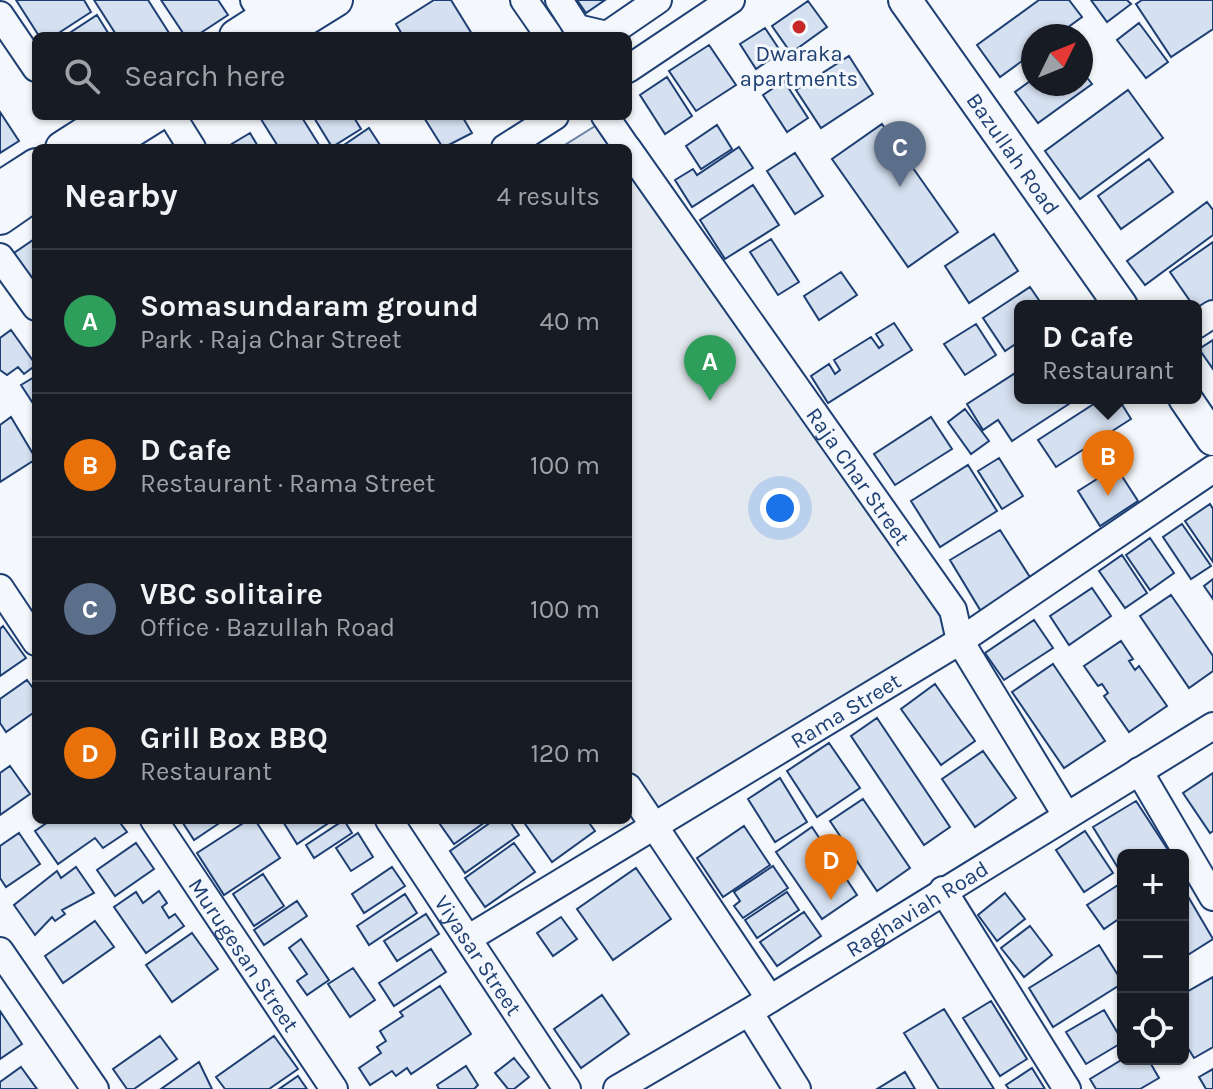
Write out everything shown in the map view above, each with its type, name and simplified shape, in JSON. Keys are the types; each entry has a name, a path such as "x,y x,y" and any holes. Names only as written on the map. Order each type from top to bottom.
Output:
{"main road":[{"path":"242,32 272,13 336,0"},
{"name":"Bazullah Road","path":"905,0 1117,300"},
{"path":"79,137 106,120"},
{"path":"79,137 141,120"},
{"path":"0,188 32,168"},
{"path":"0,218 32,196"},
{"path":"1189,404 1213,439"}],"street":[{"path":"524,0 546,32"},
{"path":"559,0 577,28 584,32"},
{"path":"611,32 658,0"},
{"path":"632,66 731,0"},
{"path":"0,15 32,62"},
{"path":"174,120 190,144"},
{"path":"511,144 549,120"},
{"name":"Raja Char Street","path":"608,120 625,144"},
{"name":"Raja Char Street","path":"632,155 953,610 960,641 1066,815"},
{"path":"0,257 32,301"},
{"name":"Rama Street","path":"469,938 653,823 960,641 1213,469"},
{"path":"0,588 32,636"},
{"name":"Raghaviah Road","path":"617,1089 760,1005 1213,726"},
{"path":"1139,771 1213,897"},
{"path":"632,793 760,1005 797,1089"},
{"name":"Murugesan Street","path":"157,824 334,1089"},
{"name":"Viyasar Street","path":"392,824 567,1089"},
{"path":"943,890 1067,1089"},
{"path":"0,951 95,1089"}],"shaded area":[{"path":"600,123 614,144 566,144"},
{"path":"632,169 957,638 661,827 632,786"}],"building":[{"path":"16,0 84,0 91,12 60,32 36,32"},
{"path":"94,0 148,0 168,32 114,32"},
{"path":"161,0 218,0 228,15 202,32 182,32"},
{"path":"434,0 451,0 471,32 401,32 396,24"},
{"path":"577,0 605,0 586,13"},
{"path":"1039,0 1069,0 1082,17 1072,24 1021,24 1021,62 1000,77 977,45"},
{"path":"1091,0 1127,0 1131,4 1107,22"},
{"path":"1142,0 1213,0 1213,29 1171,57 1136,4"},
{"name":"Dwaraka apartments","path":"808,1 827,27 791,53 772,26"},
{"path":"97,15 108,32 71,32"},
{"path":"1139,23 1168,62 1146,78 1117,40"},
{"path":"765,28 781,52 756,69 740,44"},
{"path":"709,45 736,85 696,111 669,71"},
{"path":"849,56 873,94 821,128 796,90"},
{"path":"667,77 692,116 665,134 640,95"},
{"path":"784,81 808,118 787,132 763,95"},
{"path":"1021,88 1021,96 1075,96 1038,123 1015,92"},
{"path":"1128,90 1163,138 1080,199 1045,151"},
{"path":"0,112 19,141 0,153"},
{"path":"262,120 304,120 318,144 276,144"},
{"path":"315,120 355,120 361,129 337,144 330,144"},
{"path":"426,120 464,120 472,133 451,144 440,144"},
{"path":"882,124 958,232 908,267 832,159"},
{"path":"717,125 732,149 701,169 686,146"},
{"path":"369,128 379,144 345,144"},
{"path":"250,133 257,144 232,144"},
{"path":"739,147 753,168 692,207 675,180 693,169 697,175"},
{"path":"795,153 823,196 795,214 767,171"},
{"path":"1149,159 1173,192 1121,229 1098,196"},
{"path":"753,185 779,225 725,259 700,220"},
{"path":"1207,202 1213,210 1213,235 1145,285 1127,261"},
{"path":"994,234 1018,271 969,303 945,266"},
{"path":"771,239 799,282 778,295 750,252"},
{"path":"32,241 32,287 11,255"},
{"path":"1213,242 1213,300 1202,308 1202,300 1189,300 1170,272"},
{"path":"841,272 857,295 819,320 804,296"},
{"path":"1030,287 1039,300 1014,300 1014,345 1005,351 983,318"},
{"path":"894,323 912,350 828,403 811,376 829,364 835,374 840,370 834,360 871,337 879,348 883,345 876,334"},
{"path":"976,324 996,355 965,375 944,344"},
{"path":"11,330 32,359 32,368 24,374 18,367 7,375 0,370 0,338"},
{"path":"1213,340 1213,369 1202,353 1202,347"},
{"path":"1014,374 1014,404 1069,404 1012,441 998,420 983,430 967,404"},
{"path":"32,378 32,402 21,385"},
{"path":"1094,404 1122,404 1131,419 1056,467 1038,440"},
{"path":"965,409 989,441 971,454 948,422"},
{"path":"11,417 32,452 32,462 0,482 0,425"},
{"path":"931,417 952,449 895,485 874,454"},
{"path":"999,458 1023,496 1002,509 978,471"},
{"path":"968,465 997,511 940,547 911,501"},
{"path":"1116,467 1138,501 1100,526 1078,491"},
{"path":"1210,504 1213,509 1213,562 1185,521"},
{"path":"1182,524 1211,566 1191,579 1163,537"},
{"path":"1000,530 1033,582 982,613 950,560"},
{"path":"1150,538 1174,573 1150,590 1126,555"},
{"path":"1122,555 1147,593 1125,608 1099,571"},
{"path":"1213,579 1213,599 1204,586"},
{"path":"1092,588 1111,616 1069,645 1050,616"},
{"path":"1171,595 1213,656 1213,671 1189,688 1140,616"},
{"path":"1034,620 1053,648 1004,680 985,653"},
{"path":"3,626 26,658 0,676 0,629"},
{"path":"1121,641 1133,659 1129,661 1135,670 1139,666 1167,706 1129,732 1104,696 1108,693 1102,684 1098,686 1084,666"},
{"path":"1053,664 1105,741 1064,768 1012,692"},
{"path":"27,680 32,687 32,714 6,732 0,723 0,699"},
{"path":"935,684 975,741 941,765 901,709"},
{"path":"877,718 950,827 924,845 851,736"},
{"path":"829,743 860,788 817,817 787,771"},
{"path":"983,751 1016,798 975,827 942,779"},
{"path":"10,766 30,794 0,815 0,773"},
{"path":"1213,773 1213,831 1210,833 1183,793"},
{"path":"780,778 807,822 775,842 748,799"},
{"path":"863,799 910,868 877,891 830,821"},
{"path":"1136,801 1167,849 1117,849 1117,866 1093,827"},
{"path":"45,824 121,824 127,832 103,848 95,838 58,864 35,831"},
{"path":"184,824 218,824 194,840"},
{"path":"242,824 258,824 280,858 224,895 197,853"},
{"path":"284,824 327,824 297,844"},
{"path":"338,824 346,824 352,833 314,858 306,845"},
{"path":"440,824 482,824 454,844"},
{"path":"488,824 512,824 519,835 465,873 450,851"},
{"path":"525,824 590,824 595,831 552,862"},
{"path":"744,826 770,865 723,897 697,858"},
{"path":"812,827 857,895 822,919 776,852"},
{"path":"1085,831 1113,873 1084,892 1056,850"},
{"path":"19,833 40,864 6,887 0,878 0,846"},
{"path":"358,833 373,857 351,871 336,848"},
{"path":"136,843 154,869 115,896 97,870"},
{"path":"514,843 535,872 485,907 465,878"},
{"path":"773,866 788,888 743,918 734,906 740,901 734,892"},
{"path":"76,867 94,893 62,910 65,914 55,921 52,917 35,935 14,905 57,871 61,878"},
{"path":"392,867 405,886 364,913 352,894"},
{"path":"636,868 671,919 613,960 577,909"},
{"path":"263,874 284,906 254,926 233,894"},
{"path":"1117,886 1117,920 1104,929 1087,905"},
{"path":"159,891 167,903 162,907 169,918 175,914 184,926 146,953 114,907 136,892 143,903"},
{"path":"787,892 799,910 757,938 745,920"},
{"path":"1005,893 1025,919 997,941 978,915"},
{"path":"405,894 417,913 369,945 357,926"},
{"path":"1189,898 1213,939 1189,954"},
{"path":"297,901 307,916 264,945 254,930"},
{"path":"804,912 821,936 777,966 760,942"},
{"path":"426,914 439,934 397,961 384,941"},
{"path":"561,917 577,939 553,956 537,933"},
{"path":"95,921 114,947 63,983 45,956"},
{"path":"1030,926 1052,955 1024,977 1001,948"},
{"path":"192,933 218,969 172,1002 146,965"},
{"path":"301,939 329,980 307,995 297,981 307,974 289,948"},
{"path":"1099,945 1117,974 1117,987 1053,1027 1029,988"},
{"path":"431,949 446,972 394,1006 379,983"},
{"path":"353,968 375,1000 350,1017 328,984"},
{"path":"1213,977 1213,1047 1194,1058 1189,1050 1189,991"},
{"path":"440,986 471,1034 411,1074 407,1068 396,1076 392,1071 370,1085 359,1068 381,1053 377,1047 386,1041 380,1031 403,1016 400,1012"},
{"path":"602,995 629,1034 581,1068 554,1029"},
{"path":"991,1001 1027,1059 1000,1076 963,1018"},
{"path":"944,1009 994,1089 939,1089 904,1033"},
{"path":"1104,1010 1117,1032 1117,1046 1086,1064 1066,1032"},
{"path":"0,1011 22,1044 0,1059"},
{"path":"160,1036 177,1059 134,1089 127,1089 113,1069"},
{"path":"274,1036 298,1069 269,1089 225,1089 216,1077"},
{"path":"514,1058 529,1077 514,1089 508,1089 495,1073"},
{"path":"199,1062 212,1089 161,1089"},
{"path":"1117,1063 1151,1065 1159,1078 1140,1089 1096,1089 1090,1079"},
{"path":"466,1066 478,1085 474,1089 439,1089 437,1085"},
{"path":"21,1067 37,1089 0,1089 0,1082"},
{"path":"1032,1068 1045,1089 1009,1089 1006,1085"},
{"path":"1213,1069 1213,1089 1206,1089 1199,1077"},
{"path":"905,1072 915,1089 877,1089"},
{"path":"298,1076 307,1089 279,1089"}],"place":[{"name":"Dwaraka apartments","path":"799,27"},
{"name":"VBC solitaire","path":"900,187"},
{"name":"Somasundaram ground","path":"710,401"},
{"name":"D Cafe","path":"1108,496"},
{"name":"Grill Box BBQ","path":"831,900"}]}
